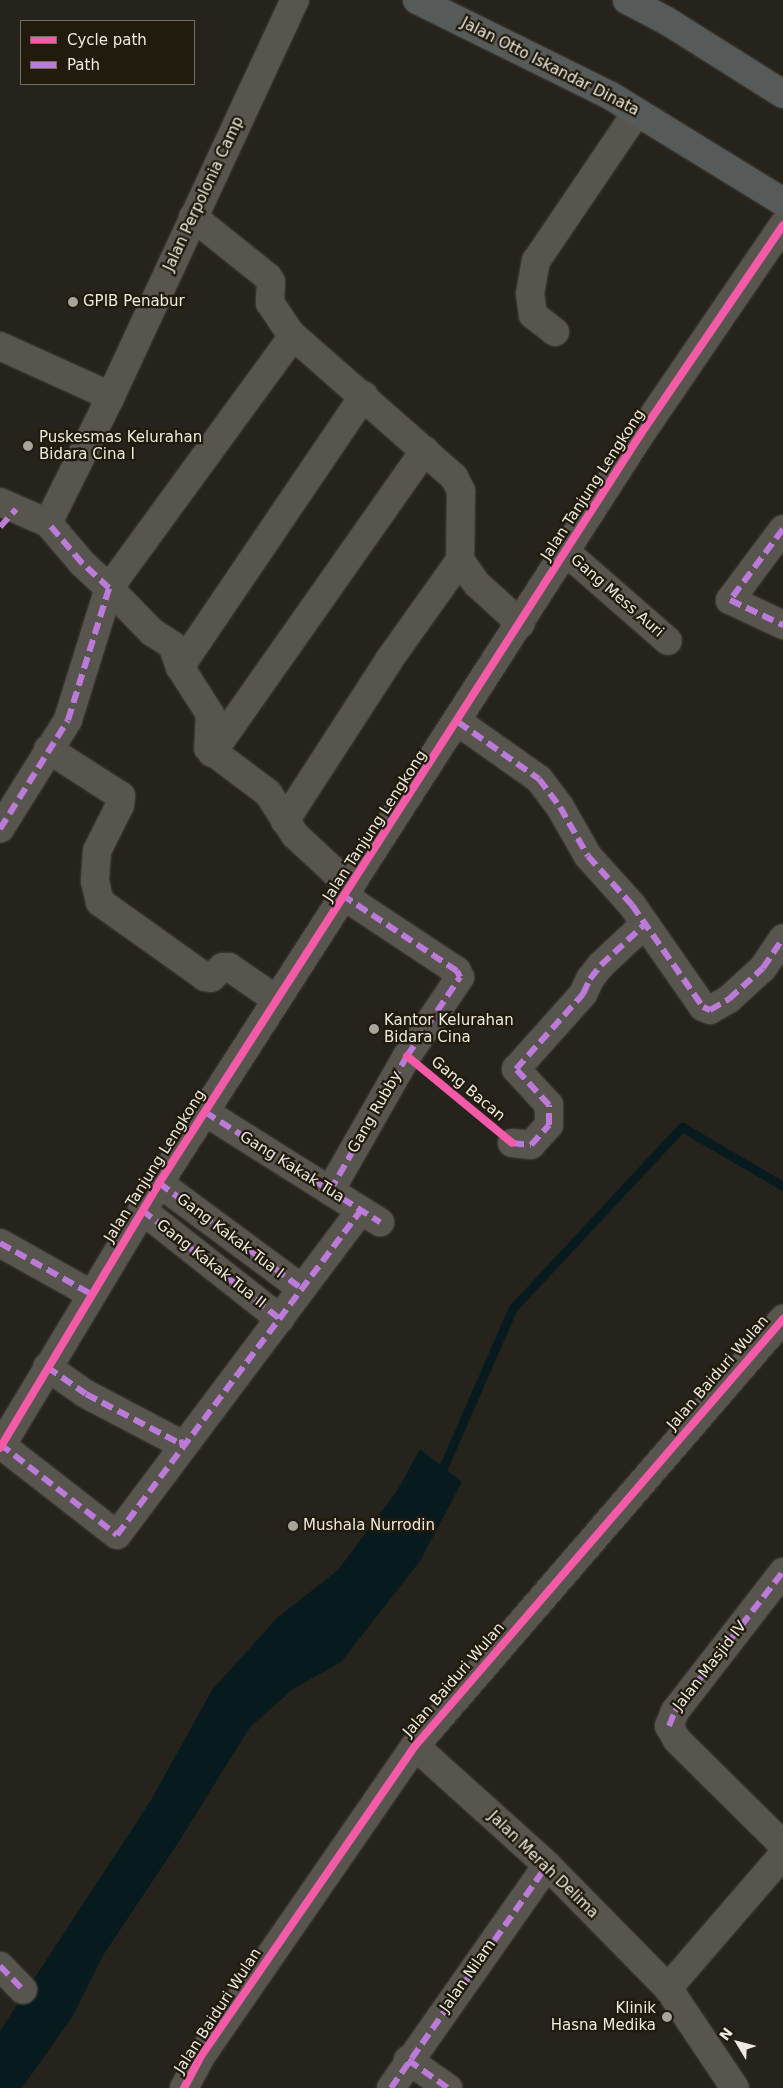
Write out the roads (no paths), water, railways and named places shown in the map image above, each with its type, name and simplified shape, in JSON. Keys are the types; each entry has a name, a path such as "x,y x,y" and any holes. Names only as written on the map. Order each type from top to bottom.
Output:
{"main road":[{"name":"Jalan Otto Iskandar Dinata","path":"417,0 520,49 637,112 783,202"},
{"path":"627,0 668,21 783,94"}],"street":[{"name":"Jalan Perpolonia Camp","path":"48,523 110,396 295,0"},
{"path":"555,332 533,315 530,294 536,261 637,112"},
{"path":"193,217 268,277 271,282 270,303 278,318 293,336 364,395 460,484 460,560 476,584 521,624"},
{"name":"Jalan Tanjung Lengkong","path":"1,1445 159,1183 566,552 783,224"},
{"path":"0,829 48,749 68,720 109,588 293,336"},
{"path":"0,346 110,396"},
{"path":"180,667 364,395"},
{"path":"212,753 425,450"},
{"path":"5,513 48,523 82,563 152,632 170,642 180,667 210,714 206,743 212,753 268,793 285,821 348,892"},
{"path":"783,529 730,600 783,625"},
{"name":"Gang Mess Auri","path":"566,552 668,641"},
{"path":"285,821 389,660 460,560"},
{"path":"458,722 539,779 560,808 588,856 645,924 703,1007 710,1010 729,999 763,968 783,938"},
{"path":"48,749 121,796 120,805 97,851 95,881 100,902 205,977 211,978 223,967 229,967 277,1000"},
{"name":"Gang Rubby","path":"330,1191 407,1056 460,977 458,971 348,892"},
{"path":"512,1143 531,1145 549,1126 549,1105 516,1069 583,994 590,979 601,965 645,924"},
{"name":"Gang Kakak Tua","path":"205,1112 370,1216 301,1288"},
{"name":"Gang Kakak Tua I","path":"159,1183 301,1288"},
{"name":"Gang Kakak Tua II","path":"142,1210 280,1319"},
{"path":"0,1243 91,1294"},
{"path":"1,1445 117,1535 184,1442 195,1433 232,1378 280,1319 301,1288"},
{"name":"Jalan Baiduri Wulan","path":"184,2088 201,2056 414,1746 783,1319"},
{"path":"47,1366 86,1394 179,1443 184,1442"},
{"name":"Jalan Masjid IV","path":"783,1572 676,1711 669,1726 677,1740 783,1845"},
{"name":"Jalan Merah Delima","path":"414,1746 547,1865 668,1988 734,2088"},
{"path":"668,1988 783,1855"},
{"name":"Jalan Nilam","path":"391,2088 408,2060 547,1865"},
{"path":"0,1966 23,1990"},
{"path":"408,2060 448,2088"}],"water":[{"path":"420,1449 462,1482 420,1561 341,1662 293,1689 250,1727 180,1840 104,1954 73,2016 22,2088 0,2088 0,2031 151,1800 212,1690 277,1618 338,1570 397,1491"}],"waterway":[{"path":"439,1477 513,1308 682,1127 783,1186"}],"place":[{"name":"GPIB Penabur","path":"73,302"},
{"name":"Puskesmas Kelurahan Bidara Cina I","path":"28,446"},
{"name":"Kantor Kelurahan Bidara Cina","path":"374,1029"},
{"name":"Mushala Nurrodin","path":"293,1526"},
{"name":"Klinik Hasna Medika","path":"667,2017"}]}
